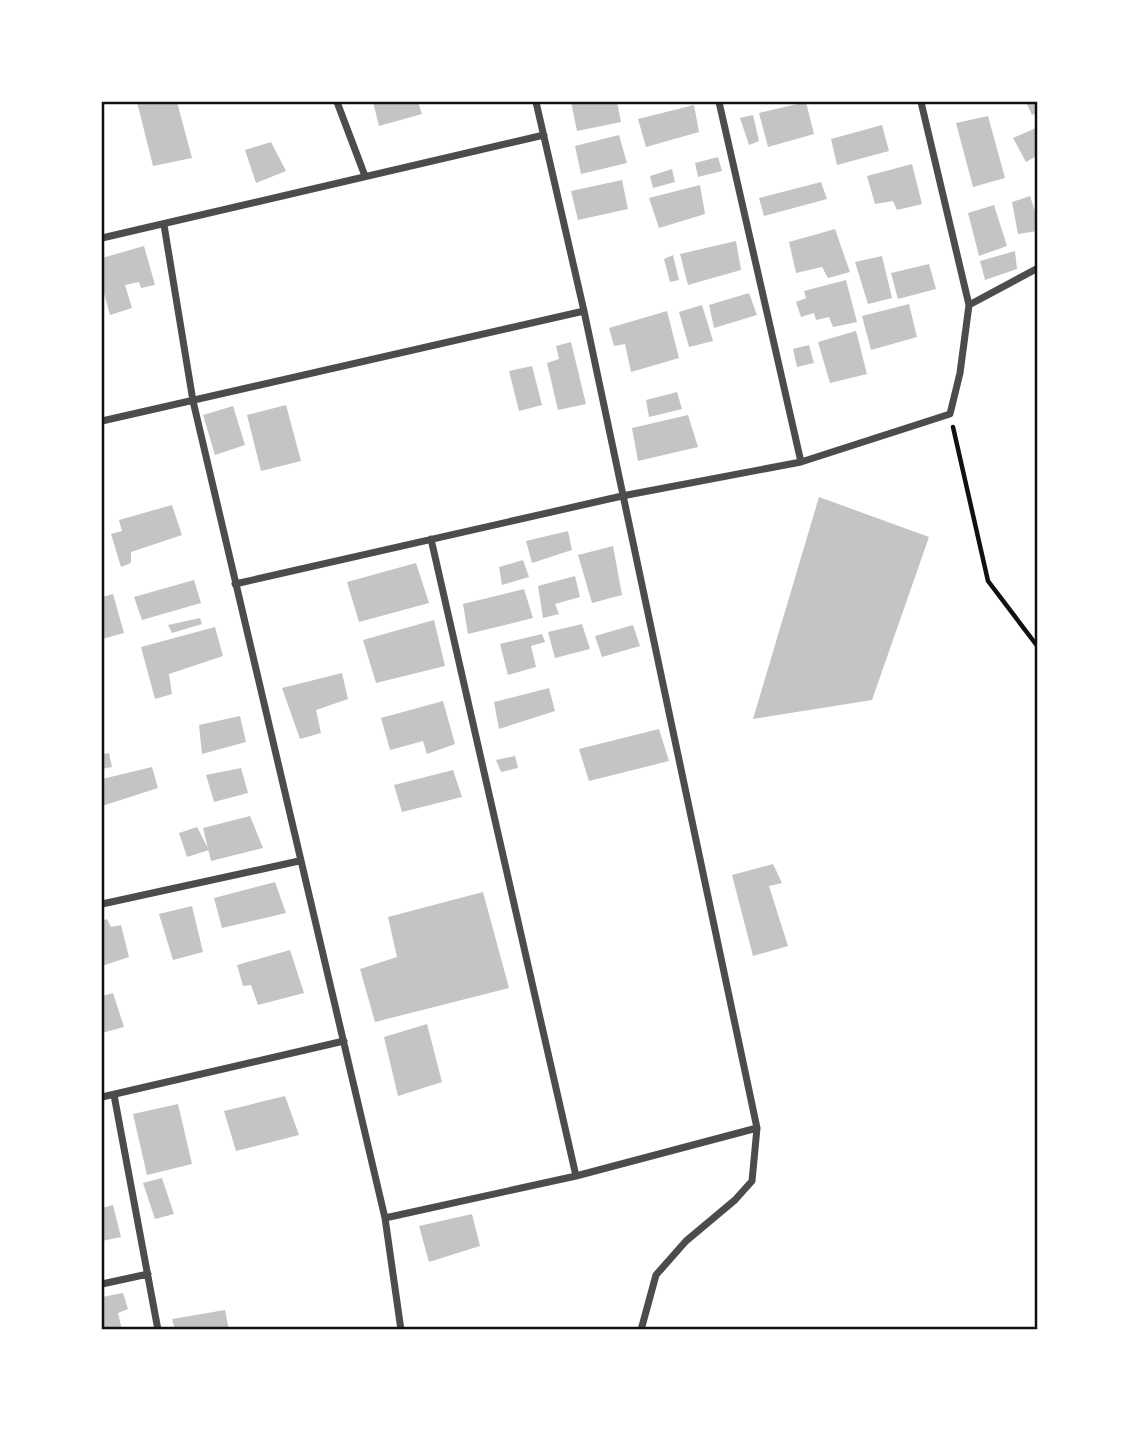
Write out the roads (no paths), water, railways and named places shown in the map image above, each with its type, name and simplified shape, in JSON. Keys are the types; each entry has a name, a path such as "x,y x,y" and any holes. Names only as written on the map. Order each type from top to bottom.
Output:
{"street":[{"path":"337,102 365,176"},
{"path":"536,102 584,312 757,1128 752,1181 735,1200 686,1241 656,1275 642,1329"},
{"path":"719,102 801,462"},
{"path":"235,584 622,496 801,462 950,414 960,373 969,305 921,102"},
{"path":"102,238 544,135"},
{"path":"164,225 192,401 385,1218 401,1329"},
{"path":"969,305 1038,268"},
{"path":"102,421 584,312"},
{"path":"431,539 576,1176"},
{"path":"102,904 299,861"},
{"path":"102,1097 344,1041"},
{"path":"114,1095 158,1329"},
{"path":"385,1218 576,1176 757,1128"},
{"path":"102,1284 148,1274"}]}
